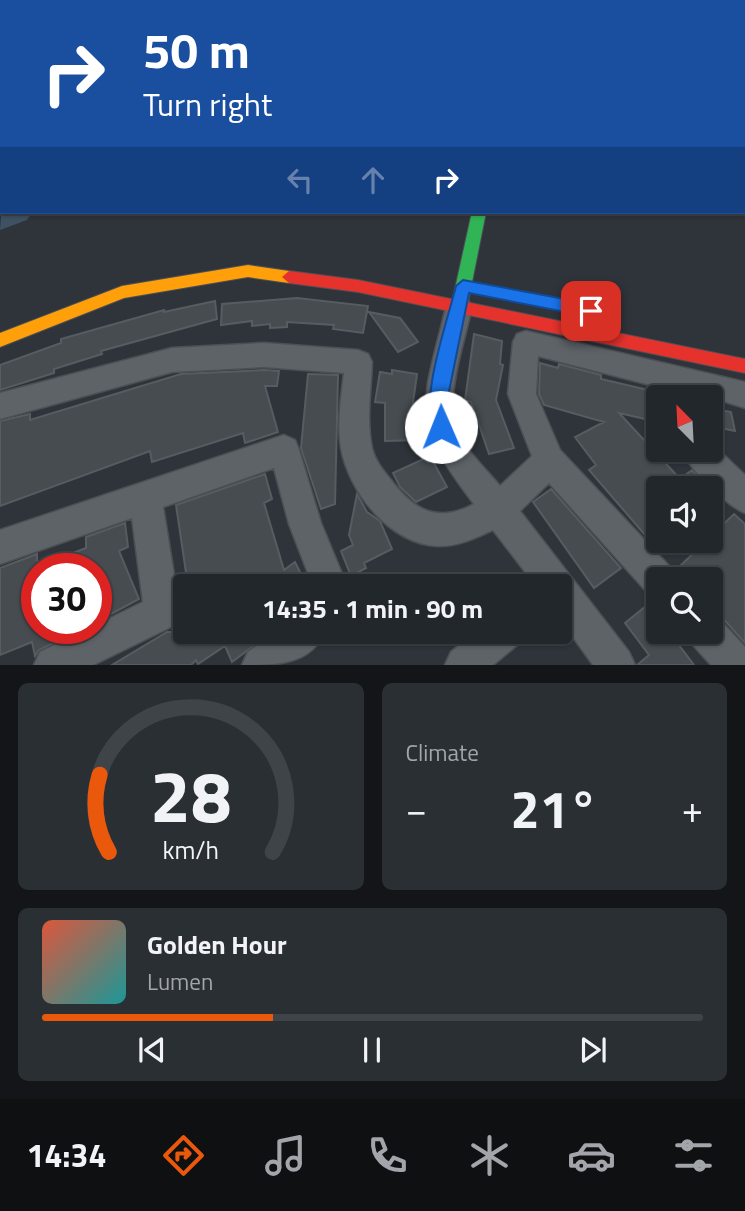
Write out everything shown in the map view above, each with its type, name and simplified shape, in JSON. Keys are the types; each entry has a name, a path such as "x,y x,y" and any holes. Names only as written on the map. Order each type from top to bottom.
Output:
{"street":[{"path":"479,214 438,401 441,427 455,455 548,574"},
{"path":"38,307 125,278 246,257 271,258"},
{"path":"0,340 122,292 248,271 358,286 462,291 745,366"},
{"path":"647,567 549,461 522,394 526,342 667,385"},
{"path":"0,406 172,360 264,355 358,362 356,425 359,459 396,515 415,526 434,531 464,525 497,509 549,461"},
{"path":"723,393 745,395"},
{"path":"0,547 284,450 305,524 325,574"},
{"path":"709,462 745,497"},
{"path":"53,665 162,612 146,498"},
{"path":"572,605 617,665"},
{"path":"261,665 290,644"},
{"path":"464,665 489,644"},
{"path":"717,644 736,665"}],"building":[{"path":"297,298 368,306 363,333 333,329 334,325 287,322 287,327 270,328 270,324 252,326 252,321 221,325 222,304"},
{"path":"215,301 217,319 101,351 102,354 54,369 54,373 0,390 0,365 61,343 61,339 164,310"},
{"path":"369,312 400,318 418,342 398,352"},
{"path":"474,334 502,341 500,364 503,365 496,400 514,448 489,454 471,402 465,400"},
{"path":"540,363 558,368 559,364 601,375 601,379 646,389 646,419 619,413 646,442 646,462 664,462 677,476 646,476 646,536 589,470 596,465 575,437 604,422 544,405 539,394"},
{"path":"392,370 417,374 411,417 418,417 420,440 385,441 385,403 375,402 380,372 392,374"},
{"path":"279,371 277,386 265,386 278,432 245,443 243,433 152,462 150,451 0,506 0,421 30,414 30,420 181,374"},
{"path":"308,374 338,375 335,504 321,509 301,448"},
{"path":"723,410 731,412 735,431 723,429"},
{"path":"430,456 447,487 416,502 400,487 393,473"},
{"path":"692,470 697,476 684,476"},
{"path":"265,474 272,499 264,503 284,570 295,562 301,574 186,574 176,505"},
{"path":"551,489 621,568 594,588 533,502"},
{"path":"357,494 367,512 380,521 392,549 364,563 366,568 350,574 341,551 353,545 349,535"},
{"path":"734,514 745,524 745,643 723,618 723,567 679,567 694,553 723,553 723,525"},
{"path":"125,523 128,547 119,551 139,599 112,613 112,553 73,553 86,548 86,537"},
{"path":"21,560 21,644 27,644 0,655 0,568"},
{"path":"646,606 646,644 678,644 694,665 637,665 649,655 625,623"},
{"path":"167,632 173,632 173,644 256,644 232,662 225,646 198,664 196,660 191,665 112,665"},
{"path":"32,644 51,644 39,650 35,656"}],"waterway":[{"path":"0,218 11,214"}],"traffic: fast":[{"path":"459,307 479,214"}],"traffic: slow":[{"path":"0,340 122,292 248,271 289,277"}],"traffic: jam":[{"path":"289,277 358,286 745,366"}],"route":[{"path":"441,427 438,401 463,286 591,311"}]}
